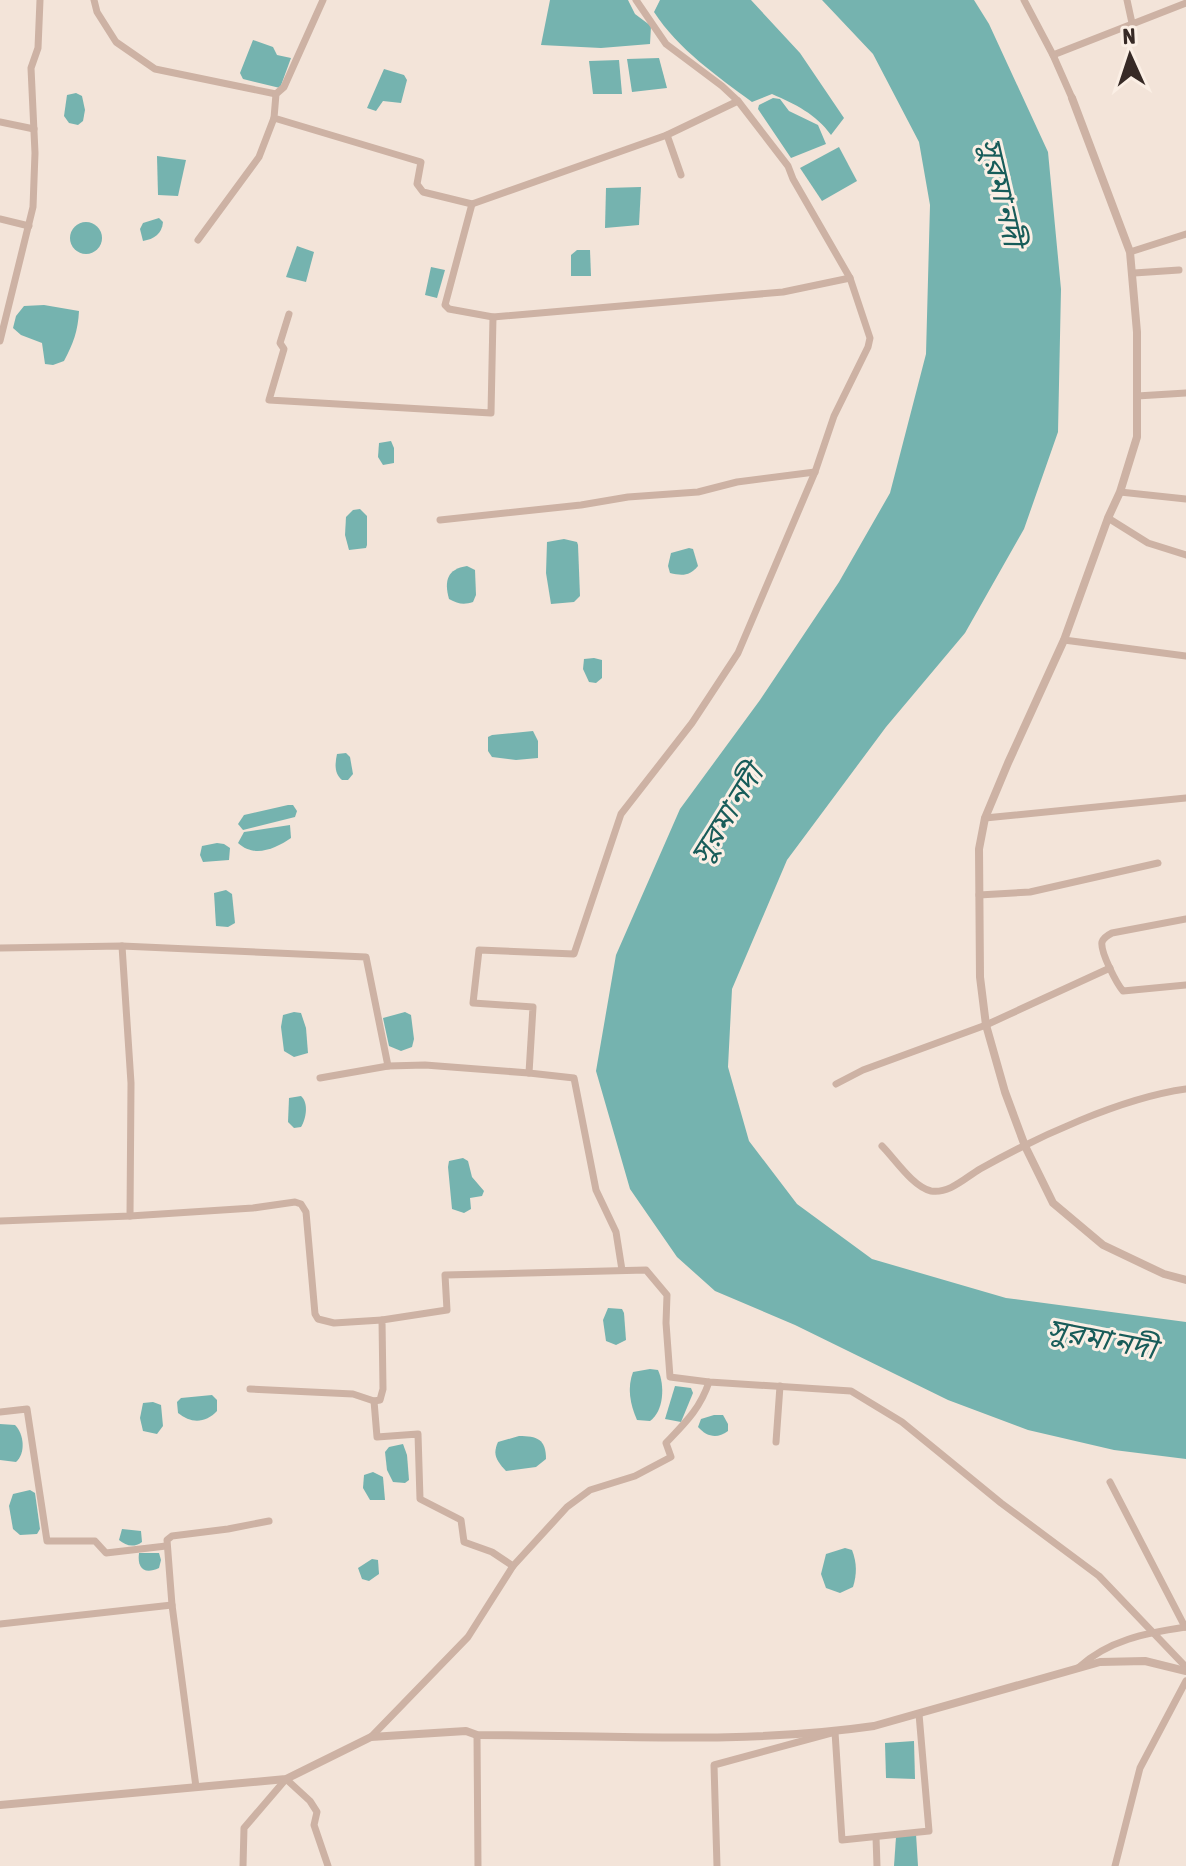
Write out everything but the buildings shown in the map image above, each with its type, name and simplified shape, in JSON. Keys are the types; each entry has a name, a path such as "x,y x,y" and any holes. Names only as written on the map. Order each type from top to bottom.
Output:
{"street":[{"path":"0,341 29,226 35,188 31,68 38,48 40,0"},
{"path":"94,0 97,12 116,42 155,69 276,94"},
{"path":"198,240 259,157 274,118 276,94 284,87 323,0"},
{"path":"529,1073 533,1007 473,1003 479,950 574,954 621,814 692,723 738,653 815,472 834,416 870,338 850,278 788,166 738,101 666,44 636,0"},
{"path":"1024,0 1072,98 1130,252 1134,273 1137,437 1120,492 1064,640 985,818 979,849 979,895 980,977 986,1025 1005,1092 1025,1146 1053,1203 1103,1245 1164,1274 1186,1280"},
{"path":"1127,0 1132,23"},
{"path":"1053,55 1186,3"},
{"path":"274,118 421,162 417,184 423,192 472,204 667,135 738,101"},
{"path":"0,122 34,129"},
{"path":"667,135 681,175"},
{"path":"472,204 445,305 449,309 493,317 783,292 850,278"},
{"path":"0,219 29,226"},
{"path":"1130,252 1186,234"},
{"path":"1134,273 1179,270"},
{"path":"289,314 280,343 284,349 269,400 491,413 493,317"},
{"path":"1137,396 1186,393"},
{"path":"440,520 628,497 698,492 737,482 815,472"},
{"path":"1120,492 1186,499"},
{"path":"1108,518 1148,543 1186,555"},
{"path":"1064,640 1186,656"},
{"path":"985,818 1186,798"},
{"path":"979,895 1030,892 1158,863"},
{"path":"1186,919 1107,935 1102,946 1123,991 1186,985"},
{"path":"0,948 122,946 366,957 388,1066"},
{"path":"122,946 131,1083 130,1216"},
{"path":"836,1084 863,1070 986,1025 1110,968"},
{"path":"320,1078 388,1066 425,1065 574,1078 596,1190 616,1232 622,1270"},
{"path":"882,1146 917,1183 928,1191 944,1192 1025,1146 1125,1105 1186,1089"},
{"path":"0,1221 130,1216 253,1208 295,1202 301,1204 306,1212 315,1314 318,1319 334,1323 382,1320 447,1310 445,1275 646,1270 667,1295 670,1377 851,1391 902,1422 1001,1503 1099,1576 1186,1669"},
{"path":"250,1389 353,1394 380,1400 383,1389 382,1320"},
{"path":"0,1805 286,1779 371,1737 468,1637 513,1566 557,1517 590,1490 635,1476 671,1457 666,1443 696,1411 709,1382"},
{"path":"776,1442 780,1386"},
{"path":"374,1401 377,1437 418,1434 420,1499 461,1520 464,1542 492,1552 513,1566"},
{"path":"0,1412 27,1409 47,1541 95,1541 106,1553 166,1546"},
{"path":"1077,1668 1104,1648 1154,1632 1185,1627 1110,1482"},
{"path":"196,1787 166,1546 172,1536 269,1521"},
{"path":"0,1624 172,1605"},
{"path":"371,1737 466,1731 477,1735 724,1737 835,1732 874,1726 1100,1662 1145,1661 1186,1669"},
{"path":"1115,1866 1140,1768 1186,1681"},
{"path":"835,1732 842,1840 929,1831 919,1714"},
{"path":"717,1866 714,1765 835,1732"},
{"path":"477,1735 478,1866"},
{"path":"243,1866 244,1828 286,1779"},
{"path":"286,1779 310,1801 317,1812 314,1825 328,1866"},
{"path":"876,1837 877,1866"}],"water":[{"path":"550,0 628,0 635,14 651,26 650,44 601,48 541,45"},
{"path":"660,0 751,0 800,53 844,118 831,135 812,115 772,94 752,102 675,38 654,12"},
{"name":"সুরমা নদী","path":"822,0 974,0 989,24 1048,152 1061,289 1058,432 1024,529 965,633 886,727 787,860 732,989 728,1067 749,1141 797,1204 872,1259 1006,1298 1186,1322 1186,1459 1114,1450 1028,1430 948,1400 795,1325 715,1291 677,1257 630,1189 596,1071 616,955 680,809 760,700 839,582 890,493 926,354 930,205 919,142 873,54"},
{"path":"253,40 273,47 277,55 291,58 280,88 243,79 240,73"},
{"path":"659,58 667,88 632,92 627,59"},
{"path":"619,60 622,94 593,94 589,61"},
{"path":"384,69 404,75 407,80 401,103 383,101 376,111 367,108"},
{"path":"76,93 82,96 85,110 83,121 78,125 69,123 64,116 67,95"},
{"path":"773,98 780,99 789,111 818,125 826,144 791,158 758,109 759,105"},
{"path":"839,147 857,181 822,201 800,168"},
{"path":"157,156 186,160 178,196 158,195"},
{"path":"641,187 639,225 605,228 606,188"},
{"path":"159,218 163,222 159,233 143,241 140,229 143,223"},
{"path":"86,222 97,227 102,238 97,249 86,254 75,249 70,238 75,227"},
{"path":"297,246 314,252 306,282 286,277"},
{"path":"577,250 590,250 591,276 571,276 571,255"},
{"path":"431,267 445,270 437,298 425,295"},
{"path":"44,305 79,311 67,355 64,361 53,365 45,364 42,343 21,335 13,328 16,316 24,306"},
{"path":"391,441 394,463 383,465 378,457 379,443"},
{"path":"360,509 367,516 367,545 366,548 349,550 345,535 346,517 353,510"},
{"path":"564,539 578,545 580,596 574,602 551,604 546,573 547,542"},
{"path":"693,549 698,566 686,574 670,573 671,553"},
{"path":"467,566 475,570 476,595 473,602 461,604 449,599 447,581 455,570"},
{"path":"584,659 602,660 602,678 596,683 589,682 583,669"},
{"path":"533,731 538,741 538,758 516,760 492,757 488,751 488,737 492,735"},
{"path":"346,753 350,757 353,774 348,780 342,780 336,771 336,758 337,754"},
{"path":"293,805 297,811 295,817 243,830 238,824 244,815"},
{"path":"290,825 291,838 278,846 258,851 244,848 238,843 244,832"},
{"path":"217,843 230,848 229,860 203,862 200,855 202,846"},
{"path":"226,890 232,894 235,923 228,927 216,926 214,893"},
{"path":"405,1012 411,1015 414,1039 412,1047 401,1051 389,1046 383,1018"},
{"path":"301,1013 308,1053 294,1057 284,1051 281,1027 283,1015"},
{"path":"301,1096 306,1107 305,1116 301,1127 294,1128 288,1122 289,1098"},
{"path":"463,1158 468,1161 472,1177 484,1191 482,1196 470,1198 471,1209 464,1213 452,1209 448,1167 449,1161"},
{"path":"608,1308 622,1309 624,1313 626,1340 616,1345 606,1341 603,1320"},
{"path":"658,1370 660,1376 661,1404 650,1421 637,1420 630,1396 631,1378 633,1372"},
{"path":"675,1386 691,1388 693,1393 681,1422 665,1419"},
{"path":"212,1395 217,1400 217,1411 208,1418 198,1421 178,1413 177,1402 181,1398"},
{"path":"143,1403 161,1405 163,1426 157,1434 143,1431 140,1418"},
{"path":"723,1415 728,1431 712,1436 698,1427 701,1419"},
{"path":"0,1424 15,1425 20,1433 23,1444 16,1462 0,1460"},
{"path":"519,1436 539,1440 546,1459 536,1467 506,1471 496,1458 496,1447 498,1442"},
{"path":"403,1444 409,1480 405,1483 393,1482 387,1470 385,1452 389,1447"},
{"path":"373,1472 383,1477 385,1500 370,1500 363,1488 364,1475"},
{"path":"30,1490 35,1493 40,1529 37,1534 20,1535 13,1529 9,1506 13,1494"},
{"path":"122,1529 141,1531 142,1542 133,1546 122,1542 119,1540"},
{"path":"845,1548 852,1550 856,1573 853,1587 840,1593 826,1588 821,1574 826,1554"},
{"path":"139,1553 159,1553 159,1568 143,1569 139,1563"},
{"path":"372,1559 378,1560 379,1574 369,1581 362,1579 358,1568"},
{"path":"914,1741 915,1779 886,1778 885,1743"},
{"path":"916,1834 918,1866 894,1866 896,1837"}]}
